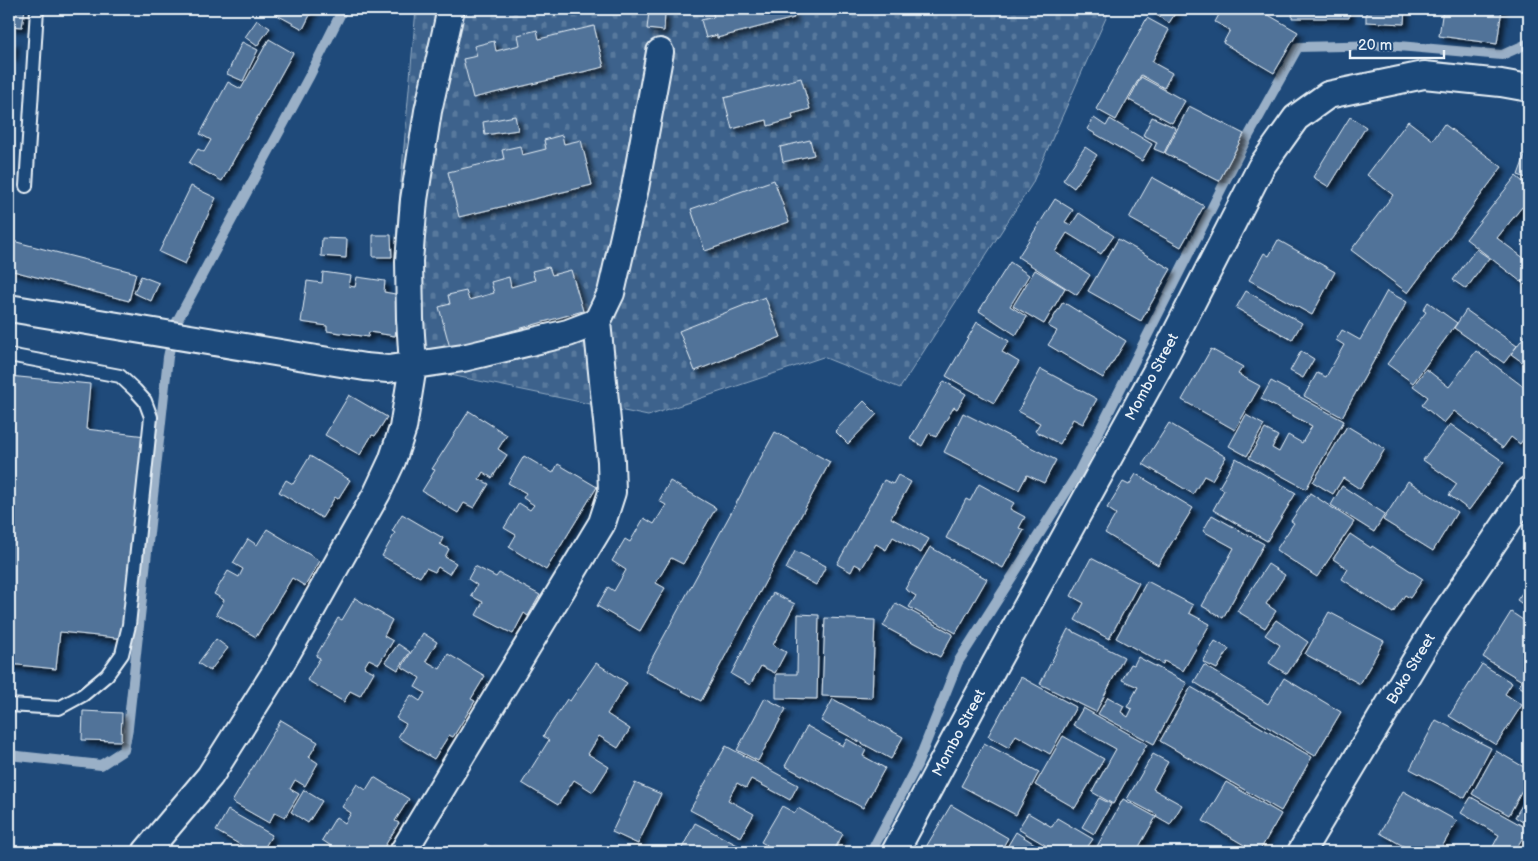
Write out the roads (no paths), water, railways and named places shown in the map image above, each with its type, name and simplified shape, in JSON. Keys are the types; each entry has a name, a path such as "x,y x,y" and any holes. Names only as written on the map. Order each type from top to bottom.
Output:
{"street":[{"path":"146,852 210,776 280,665 377,493 392,460 403,428 413,366 410,319 410,261 414,200 428,111 450,9"},
{"path":"403,852 602,523 612,492 611,461 597,322 611,293 635,188 660,52"},
{"name":"Mombo Street","path":"895,852 1163,359 1261,167 1296,118 1328,95 1424,75 1501,83 1529,88"},
{"path":"9,308 388,369 464,358 568,333 597,322"},
{"name":"Boko Street","path":"1301,852 1435,628 1529,490"}],"lane":[{"path":"26,186 37,9"},
{"path":"9,355 120,376 145,401 152,417 129,625 122,654 107,675 84,695 59,708 9,705"}],"waterway":[{"path":"9,755 101,765 124,750 128,728 168,357 175,325 310,75 343,9"},
{"path":"871,852 917,765 958,662 1078,473 1244,144 1298,47 1387,45 1502,55 1529,43"}]}
